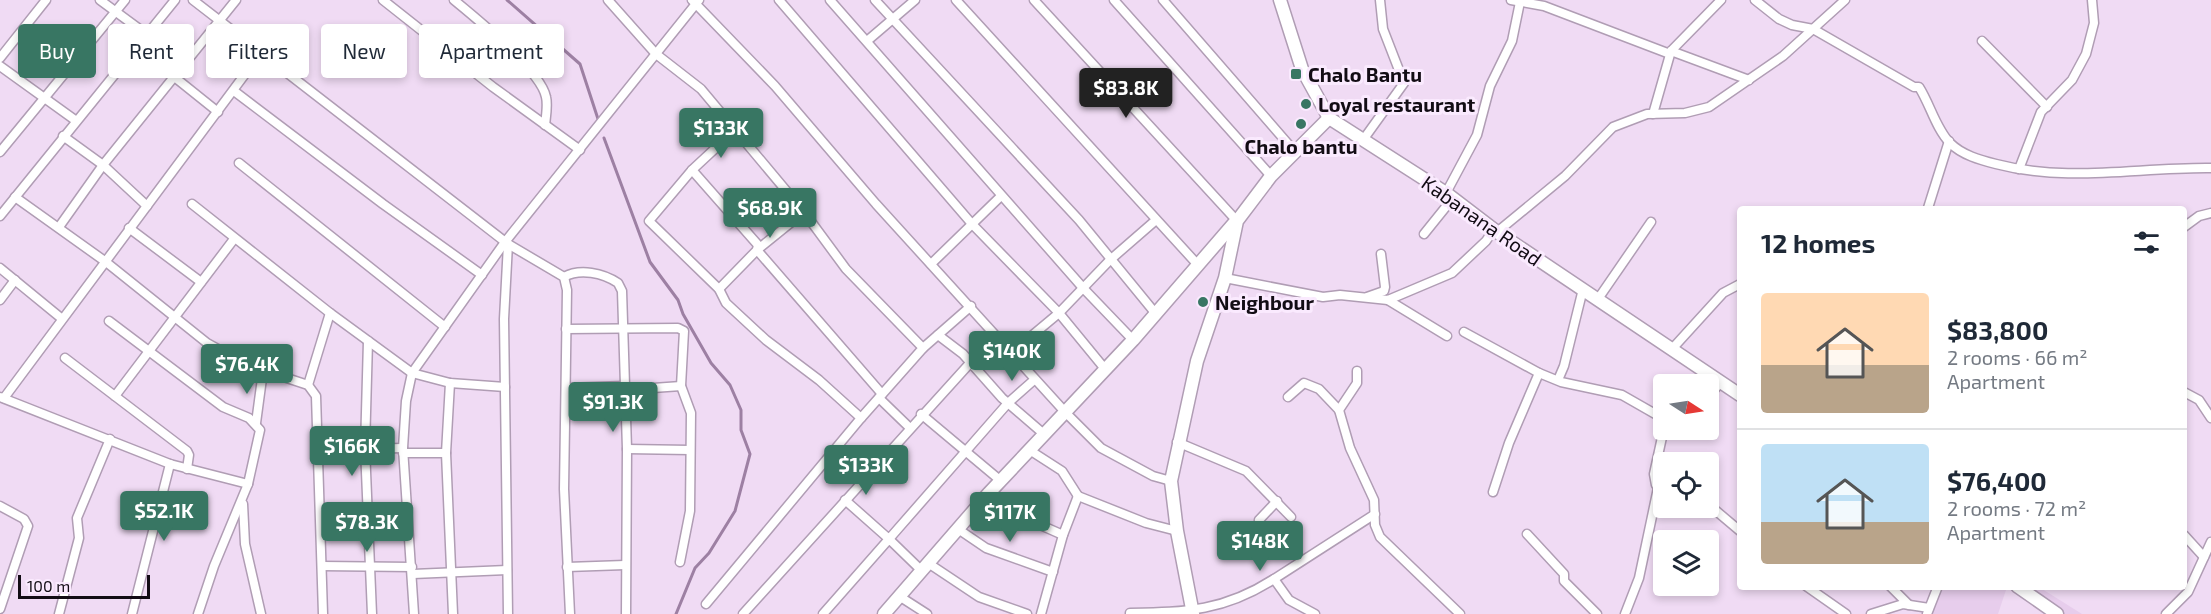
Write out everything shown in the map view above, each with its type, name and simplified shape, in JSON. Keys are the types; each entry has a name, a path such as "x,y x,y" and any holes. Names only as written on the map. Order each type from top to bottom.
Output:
{"street":[{"path":"0,58 46,0"},
{"path":"100,0 132,24"},
{"path":"0,152 125,0"},
{"path":"156,24 175,0"},
{"path":"193,0 224,24"},
{"path":"194,51 236,0"},
{"path":"383,0 580,150"},
{"path":"454,0 497,36 527,67 546,95 545,125"},
{"path":"608,0 656,54 701,88 804,212 846,269 923,348"},
{"path":"779,0 972,224 1059,313 1105,369"},
{"path":"830,0 1001,196 1133,340"},
{"path":"875,0 1079,220 1156,314"},
{"path":"867,41 915,0"},
{"path":"956,0 1198,265"},
{"path":"1034,0 1237,220"},
{"path":"1114,0 1271,176"},
{"path":"1163,0 1296,153"},
{"name":"Kabanana Road","path":"1280,0 1302,69 1329,118 1450,196 1496,231 1737,393"},
{"path":"1363,140 1404,83 1383,29 1380,0"},
{"path":"1511,0 1544,6 1749,80"},
{"path":"1653,114 1671,52 1721,0"},
{"path":"1755,0 1765,3 1785,22 1814,29 1914,87 1919,87 1949,141 1975,158 2019,170 2072,174 2211,168"},
{"path":"1388,300 1452,273 1496,231 1564,176 1606,131 1631,119 1653,114 1702,110 1749,80 1814,29 1836,4 1845,0"},
{"path":"2019,170 2042,112 2072,80 2086,54 2094,23 2092,0"},
{"path":"414,614 403,450 406,401 411,373 482,275 695,1 775,86 1034,380 1101,448 1153,476 1171,481"},
{"path":"1424,234 1450,196 1478,135 1490,86 1512,41 1521,2"},
{"path":"1982,41 2047,107"},
{"path":"0,66 75,120"},
{"path":"0,216 111,78"},
{"path":"59,227 169,78"},
{"path":"174,78 218,112"},
{"path":"243,78 2,398 110,438 187,470 248,484"},
{"path":"291,78 507,243 564,277 567,290 564,489 570,614"},
{"path":"234,91 383,204 482,275"},
{"path":"884,614 989,494 1156,314 1237,220 1271,176 1329,118"},
{"path":"735,130 692,170 649,221 719,289 726,303 766,340 819,380 861,418"},
{"path":"63,136 103,165 147,206"},
{"path":"1929,206 1949,141"},
{"path":"239,163 445,327"},
{"path":"692,170 759,245 757,250"},
{"path":"931,264 1001,196"},
{"path":"15,197 106,262 207,343 263,371 308,385 316,396 323,614"},
{"path":"192,204 234,239 411,373 450,383 505,387"},
{"path":"719,289 757,250 804,212"},
{"path":"2187,225 2199,216 2211,213"},
{"path":"1011,353 1059,313 1110,260 1156,220"},
{"path":"1193,613 1177,531 1171,481 1177,442 1197,361 1225,278 1237,220"},
{"path":"1598,299 1651,222"},
{"path":"129,228 201,282"},
{"path":"115,396 234,239"},
{"path":"507,243 504,319 508,614"},
{"path":"757,250 880,396 910,428"},
{"path":"1367,297 1384,291 1381,254"},
{"path":"0,268 61,318"},
{"path":"564,277 580,271 612,279 618,283 622,291 627,449 626,614"},
{"path":"1225,278 1323,297 1367,297 1388,300 1448,336"},
{"path":"0,300 15,280"},
{"path":"1672,349 1723,293 1737,286"},
{"path":"1558,380 1564,366 1583,289"},
{"path":"706,604 880,396 923,348 970,306"},
{"path":"308,385 330,313"},
{"path":"109,321 150,349 223,407 256,423 260,430 248,484 214,566 198,614"},
{"path":"566,329 678,328 684,331 681,386 690,413 690,511 680,562"},
{"path":"1464,332 1539,373 1558,380 1622,394 1653,412"},
{"path":"938,335 971,362 1008,403 1045,435"},
{"path":"368,341 364,448 372,614"},
{"path":"65,358 187,451 189,455 187,470"},
{"path":"743,614 921,414 971,362"},
{"path":"256,423 263,371"},
{"path":"1339,410 1358,383 1357,371"},
{"path":"1493,492 1509,444 1539,373"},
{"path":"823,614 1008,403 1034,380"},
{"path":"450,383 446,453 453,614"},
{"path":"1288,397 1304,383 1311,384 1339,410 1350,448 1370,487 1380,537 1460,614"},
{"path":"566,388 681,386"},
{"path":"2187,394 2199,400 2211,418"},
{"path":"921,414 1001,481"},
{"path":"59,614 79,537 77,518 110,438"},
{"path":"1177,442 1246,471 1290,517"},
{"path":"316,450 364,448 446,453"},
{"path":"627,449 690,450"},
{"path":"1031,451 1062,471 1078,496 1146,523 1177,531"},
{"path":"132,614 170,464"},
{"path":"989,494 1020,516 1064,535"},
{"path":"1041,614 1078,496"},
{"path":"242,500 245,544 261,614"},
{"path":"845,500 925,567 979,597 1027,614"},
{"path":"1259,520 1277,501"},
{"path":"0,506 24,519 28,526 0,609"},
{"path":"1719,513 1737,528"},
{"path":"1130,613 1193,613 1250,593 1375,514"},
{"path":"1625,614 1639,578 1654,518"},
{"path":"958,529 986,548 1053,572"},
{"path":"1527,534 1564,574 1564,582 1597,614"},
{"path":"2187,538 2204,556"},
{"path":"2166,614 2188,592 2211,542"},
{"path":"567,567 625,565"},
{"path":"322,566 370,566 452,574 507,570"},
{"path":"1274,579 1289,600 1315,614"},
{"path":"1812,590 1846,614"},
{"path":"1894,590 1910,606"},
{"path":"1871,614 1903,604 1928,611 1936,590"},
{"path":"2023,590 2057,614"},
{"path":"899,596 927,614"}],"shaded area":[{"path":"1938,590 2006,590 1998,614 1929,614"},
{"path":"2011,590 2044,590 2082,614 2047,614"}],"waterway":[{"path":"507,0 580,64 598,119"},
{"path":"604,138 650,262 678,300 683,314 711,363 730,385 741,410 741,430 750,454 735,511 709,553 695,568 676,614"}],"place":[{"name":"Chalo Bantu","path":"1296,74"},
{"name":"Loyal restaurant","path":"1306,104"},
{"name":"Chalo bantu","path":"1301,124"},
{"name":"Neighbour","path":"1203,302"}]}
